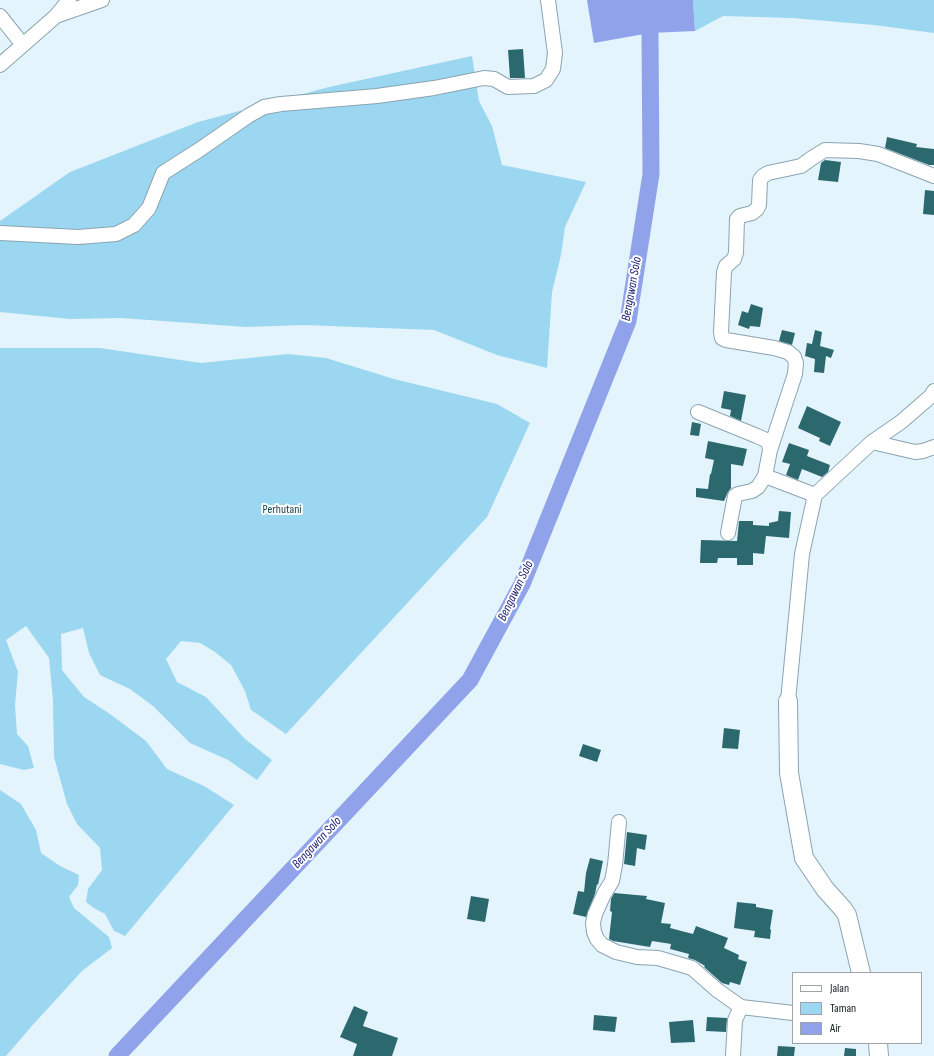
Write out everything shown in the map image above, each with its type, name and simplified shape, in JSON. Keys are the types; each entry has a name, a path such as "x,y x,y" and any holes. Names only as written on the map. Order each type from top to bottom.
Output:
{"main road":[{"path":"788,700 789,773 804,858 825,889 844,909 862,972"},
{"path":"878,1044 879,1056"}],"street":[{"path":"0,65 56,16 69,0"},
{"path":"56,16 102,0"},
{"path":"0,233 78,237 116,234 134,225 149,208 163,173 248,116 264,107 281,104 377,96 434,88 484,78 494,79 508,86 534,86 546,80 553,70 554,53 548,0"},
{"path":"0,16 23,45"},
{"path":"728,533 735,496 752,491 758,487 765,476 770,450 795,374 796,364 794,357 788,352 722,338 724,272 726,266 734,259 736,253 736,219 740,216 752,213 757,209 759,205 760,180 762,176 768,173 780,172 801,166 825,150 859,151 878,154 934,176"},
{"path":"788,700 802,554 815,495 872,442 901,422 931,396 934,391"},
{"path":"698,412 766,440 769,444 770,450"},
{"path":"872,442 915,452 934,447"},
{"path":"765,476 815,495"},
{"path":"619,822 616,865 612,881 604,894 595,914 593,923 594,932 602,945 616,952 637,957 658,958 692,968 717,990 741,1007 792,1013"},
{"path":"733,1056 735,1020 741,1007"}],"green space":[{"path":"693,0 934,0 934,33 874,25 792,18 723,16 695,31"},
{"path":"472,56 479,101 492,126 502,165 586,182 565,227 561,255 552,292 547,368 497,355 434,330 304,325 246,327 121,318 70,319 0,312 0,221 70,172 198,122 329,87"},
{"name":"Perhutani","path":"0,348 100,348 201,363 288,354 326,358 394,379 497,404 530,423 487,517 286,734 251,710 245,691 231,665 215,652 200,643 181,641 166,659 177,682 206,697 245,739 272,760 257,780 228,760 190,743 153,706 130,689 100,675 89,653 83,628 61,634 62,670 84,697 146,741 167,769 204,786 234,805 125,936 114,931 105,914 86,902 88,889 102,870 100,848 77,824 67,804 54,757 53,700 49,658 26,626 6,640 18,672 15,705 17,734 28,746 34,768 24,770 0,764"},
{"path":"0,790 21,804 36,830 41,853 60,866 79,875 78,885 69,897 74,908 109,937 112,948 82,971 6,1056 0,1056"}],"water":[{"path":"587,0 693,0 695,31 650,33 594,43"}],"building":[{"path":"523,49 525,78 510,78 508,50"},
{"path":"887,137 917,144 916,147 934,149 934,165 929,165 885,148"},
{"path":"825,160 841,162 838,182 818,180 821,163"},
{"path":"925,190 934,191 934,215 923,214"},
{"path":"751,304 763,308 760,327 750,326 749,329 738,325 742,311 748,313"},
{"path":"782,330 795,333 792,345 779,341"},
{"path":"815,330 822,332 820,346 834,350 831,358 826,356 824,373 814,372 815,359 805,356 807,343 812,344"},
{"path":"724,391 746,395 741,421 730,416 731,410 721,408"},
{"path":"807,406 841,422 830,446 819,441 820,438 798,428"},
{"path":"692,422 701,424 699,436 690,435"},
{"path":"708,441 747,449 743,466 731,464 731,488 724,501 696,497 696,488 708,489 714,460 705,458"},
{"path":"789,443 809,450 807,456 830,465 828,472 822,477 802,469 798,480 786,475 790,464 782,462"},
{"path":"779,511 791,512 789,538 766,536 764,554 753,553 753,565 737,565 737,558 718,558 717,563 700,563 701,540 737,541 739,521 753,521 753,525 769,526 769,523 778,521"},
{"path":"724,728 740,730 738,749 722,748"},
{"path":"583,744 601,750 597,762 579,756"},
{"path":"627,832 647,835 645,850 637,848 635,866 624,864"},
{"path":"590,858 603,861 598,885 597,884 595,894 586,917 573,914 578,891 584,892 586,873"},
{"path":"614,893 647,896 646,899 665,903 661,923 671,924 670,928 693,934 696,926 728,938 724,948 739,955 738,959 747,962 740,985 730,982 729,985 722,983 704,967 705,966 688,958 689,954 670,949 671,944 652,941 650,947 609,939 612,912 610,911 611,899"},
{"path":"471,896 489,899 485,922 467,919"},
{"path":"737,902 756,904 756,907 773,910 770,939 754,937 755,931 734,928"},
{"path":"354,1006 368,1012 363,1026 398,1038 392,1056 353,1056 357,1044 340,1037"},
{"path":"594,1015 617,1017 615,1032 593,1030"},
{"path":"707,1017 727,1018 726,1032 706,1031"},
{"path":"693,1020 695,1042 671,1043 669,1022"},
{"path":"778,1046 795,1047 794,1056 777,1056"},
{"path":"845,1048 856,1049 856,1056 844,1056"}],"waterway":[{"name":"Bengawan Solo","path":"117,1056 470,680 522,584 628,321 651,174 650,33 644,0"}]}
